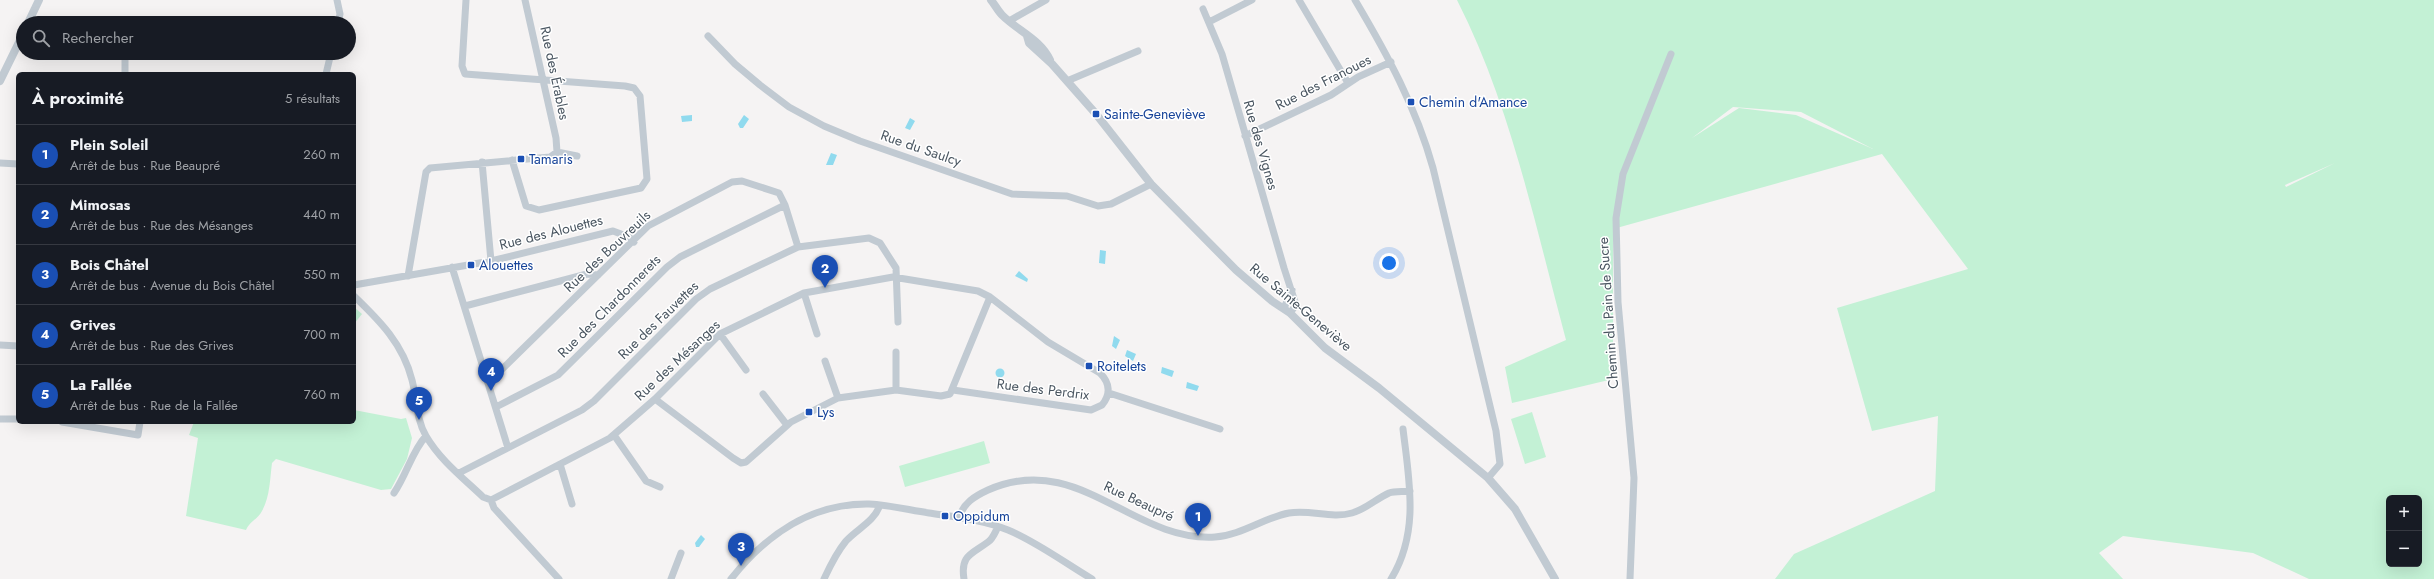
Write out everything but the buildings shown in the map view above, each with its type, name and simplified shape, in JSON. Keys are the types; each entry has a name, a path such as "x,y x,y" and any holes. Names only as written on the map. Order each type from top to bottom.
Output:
{"street":[{"path":"31,16 39,0"},
{"path":"337,0 340,16"},
{"path":"466,0 462,66 465,74 625,86 637,91 640,96 647,182 641,188 535,210 528,208 525,203 512,160"},
{"name":"Rue des Érables","path":"525,0 556,138 557,152"},
{"name":"Rue Sainte-Geneviève","path":"991,0 1009,21 1027,36 1033,38 1046,53 1052,64 1151,184 1236,270 1272,301 1287,311 1325,348 1385,393 1488,478 1515,509 1555,579"},
{"path":"1009,21 1046,0"},
{"path":"1209,22 1252,0"},
{"path":"1299,0 1348,83"},
{"path":"1355,0 1391,62 1410,102 1431,161 1486,388 1501,461 1499,466 1488,478"},
{"name":"Rue des Vignes","path":"1203,8 1222,54 1245,136 1292,290 1287,311"},
{"name":"Rue du Saulcy","path":"708,36 735,64 760,85 789,107 824,126 860,141 1012,194 1067,196 1098,206 1111,204 1151,184"},
{"path":"0,80 16,48"},
{"path":"1067,81 1138,51"},
{"name":"Chemin du Pain de Sucre","path":"1630,579 1634,478 1618,302 1616,218 1625,168 1671,54"},
{"path":"125,60 125,72"},
{"path":"326,72 329,60"},
{"name":"Rue des Franoues","path":"1245,136 1331,95 1348,83 1391,62"},
{"path":"408,276 426,172 434,166 550,157 557,152 577,156"},
{"path":"482,162 491,261"},
{"path":"0,163 16,164"},
{"name":"Rue des Bouvreuils","path":"487,379 494,377 655,221 737,181 779,193 785,205 798,246"},
{"name":"Rue des Chardonnerets","path":"496,407 558,375 667,267 680,257 785,205"},
{"name":"Rue des Alouettes","path":"356,285 491,261 612,231 629,237 634,242"},
{"name":"Rue des Fauvettes","path":"459,474 582,410 594,401 696,299 710,289 798,246 869,238 880,243 894,265 897,277 898,322"},
{"path":"452,267 508,448"},
{"path":"465,306 587,274 598,275"},
{"name":"Rue des Mésanges","path":"491,500 614,435 655,399 720,334 804,293 897,277 978,291 990,297"},
{"path":"804,293 816,334"},
{"path":"655,399 741,463 749,461 787,425 838,398 896,390 944,396 950,394 953,390 990,297"},
{"name":"Rue des Perdrix","path":"953,390 1091,410 1102,405 1109,392 1106,378 1100,373 1048,342 990,297"},
{"path":"356,298 380,321 394,338 404,356 412,380 419,420 426,436 440,455 459,474 483,497 491,500 494,508 559,579"},
{"path":"720,334 746,370"},
{"path":"0,345 16,346"},
{"path":"896,352 896,390"},
{"path":"825,361 838,398"},
{"path":"1109,392 1220,429"},
{"path":"763,394 787,425"},
{"path":"0,419 16,419"},
{"path":"74,424 138,435 140,424"},
{"path":"1391,579 1399,567 1411,522 1410,491 1403,429"},
{"path":"614,435 646,481 660,487"},
{"path":"394,493 405,478 418,444 426,436"},
{"path":"560,464 572,504"},
{"name":"Rue Beaupré","path":"959,518 967,502 995,487 1036,480 1053,481 1072,485 1099,496 1159,527 1192,536 1214,537 1248,530 1272,517 1290,513 1331,516 1346,514 1361,510 1391,493 1410,491"},
{"path":"824,579 840,549 856,531 875,517 880,505"},
{"path":"731,579 771,536 801,520 839,506 880,505 959,518 998,527 1020,536 1092,579"},
{"path":"964,579 966,559 972,552 991,539 998,527"},
{"path":"671,579 681,552"}],"green space":[{"path":"1457,0 2434,0 2434,579 2309,579 2253,553 2123,536 2099,553 2123,579 1775,579 1794,554 1935,491 1938,416 1872,431 1837,308 1968,269 1882,154 1613,229 1613,379 1512,403 1505,367 1566,340 1520,167 1492,82 1476,40","holes":["1733,107 1801,112 1873,149 1796,115 1739,108 1692,138","2335,163 2286,187 2285,185"]},
{"path":"356,309 362,314 356,322"},
{"path":"356,410 401,419 406,418 412,438 407,459 391,489 381,490 276,459 272,463 265,506 246,530 186,516 198,438 189,435 193,424 356,424"},
{"path":"1532,412 1546,457 1525,464 1511,419"},
{"path":"984,441 990,463 905,487 899,466"}],"water":[{"path":"692,115 692,121 682,122 681,116"},
{"path":"744,115 749,119 743,128 740,128 738,124"},
{"path":"910,118 915,121 910,130 905,128"},
{"path":"831,153 837,155 833,165 826,165"},
{"path":"1100,250 1106,251 1105,264 1099,263"},
{"path":"1019,271 1028,279 1027,282 1015,276"},
{"path":"1114,336 1120,340 1116,349 1112,346"},
{"path":"1127,350 1136,354 1133,361 1125,356"},
{"path":"1162,367 1174,371 1172,377 1161,373"},
{"path":"998,369 1002,369 1004,373 1002,377 998,377 996,375 996,371"},
{"path":"1187,382 1199,386 1197,391 1186,388"},
{"path":"701,535 705,539 699,547 696,547 695,543"}],"place":[{"name":"Chemin d'Amance","path":"1411,102"},
{"name":"Sainte-Geneviève","path":"1096,114"},
{"name":"Tamaris","path":"521,159"},
{"name":"Alouettes","path":"471,265"},
{"name":"Mimosas","path":"825,288"},
{"name":"Roitelets","path":"1089,366"},
{"name":"Grives","path":"491,391"},
{"name":"Lys","path":"809,412"},
{"name":"La Fallée","path":"419,420"},
{"name":"Oppidum","path":"945,516"},
{"name":"Plein Soleil","path":"1198,536"},
{"name":"Bois Châtel","path":"741,566"}]}
